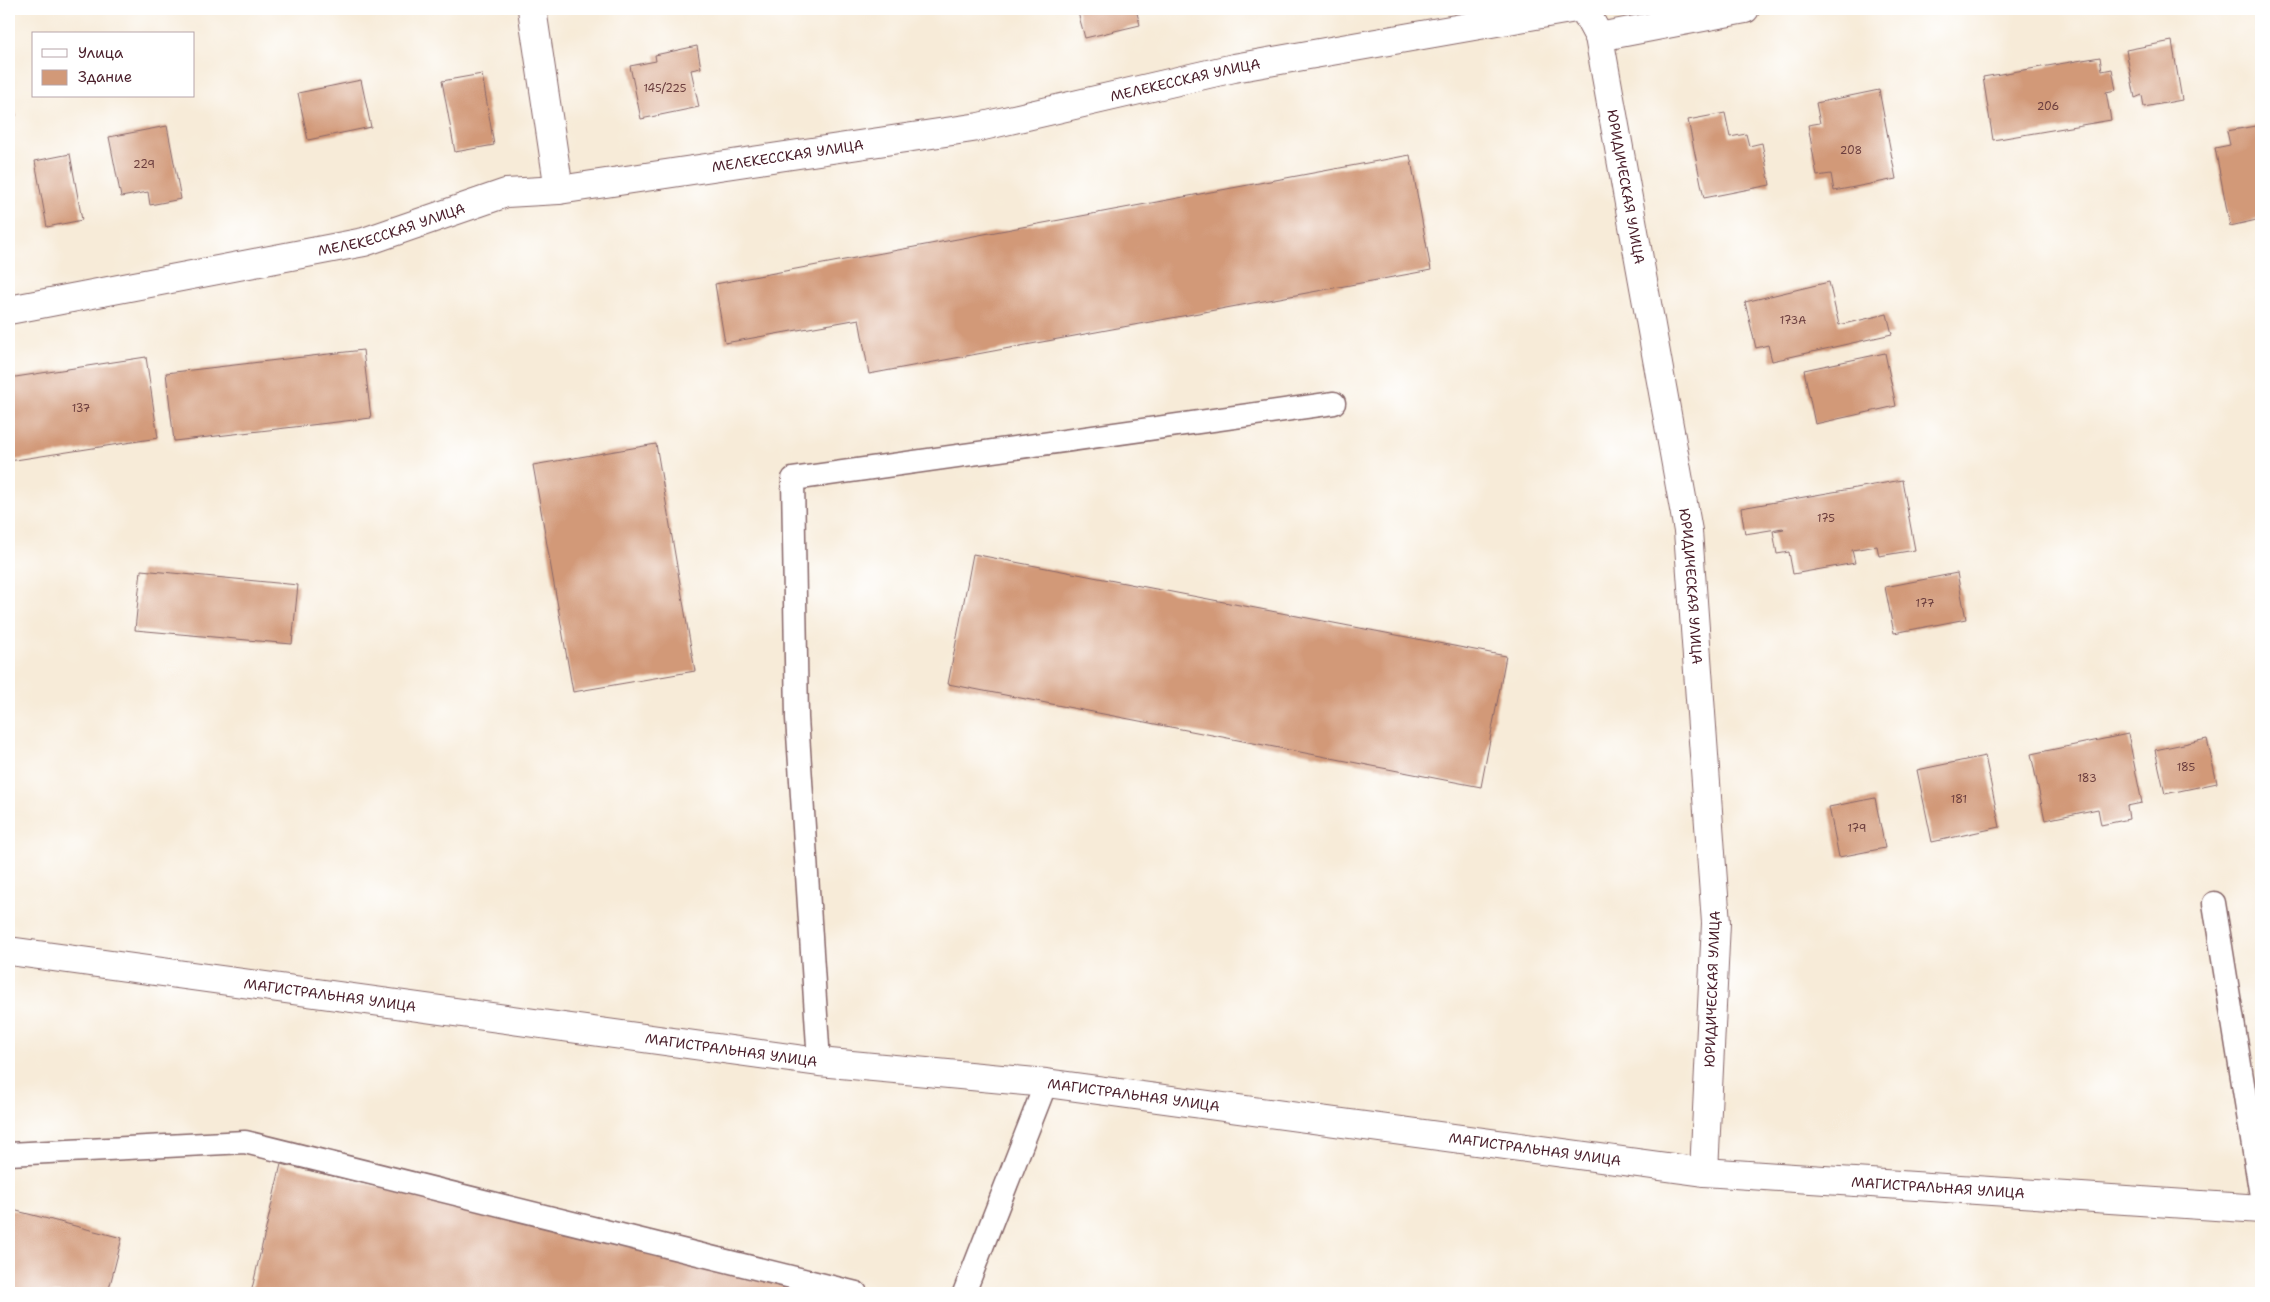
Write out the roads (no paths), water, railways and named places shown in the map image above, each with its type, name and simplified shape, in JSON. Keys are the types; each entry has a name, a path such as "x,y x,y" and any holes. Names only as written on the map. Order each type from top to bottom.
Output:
{"street":[{"path":"532,9 559,190"},
{"name":"МЕЛЕКЕССКАЯ УЛИЦА","path":"9,310 364,242 506,193 559,190 979,127 1234,68 1570,9"},
{"name":"ЮРИДИЧЕСКАЯ УЛИЦА","path":"1584,9 1598,37 1688,531 1716,923 1704,1172"},
{"path":"1598,37 1745,9"},
{"name":"МАГИСТРАЛЬНАЯ УЛИЦА","path":"9,951 819,1062 1046,1083 1704,1172 2261,1209"}],"lane":[{"path":"819,1062 797,718 793,479 1334,404"},
{"path":"2214,903 2261,1196"},
{"path":"964,1293 1046,1083"},
{"path":"9,1154 245,1142 856,1293"}]}
